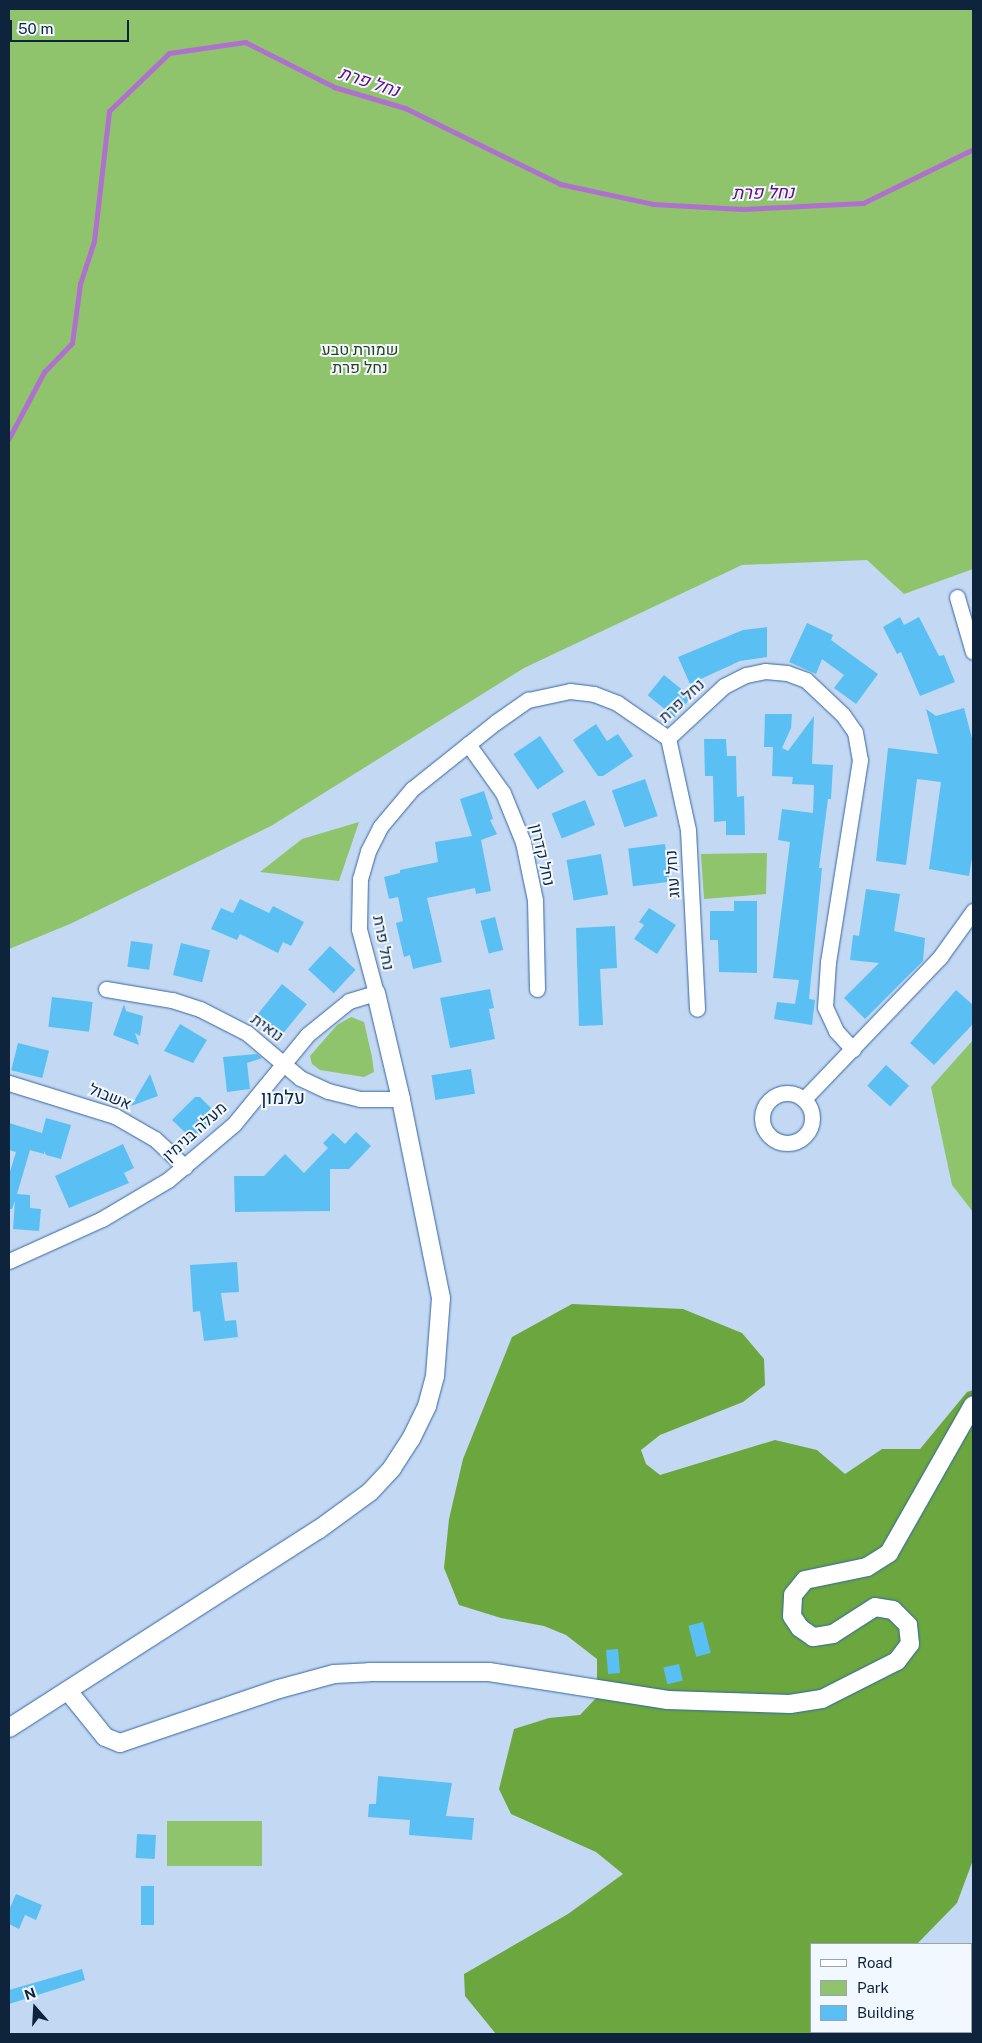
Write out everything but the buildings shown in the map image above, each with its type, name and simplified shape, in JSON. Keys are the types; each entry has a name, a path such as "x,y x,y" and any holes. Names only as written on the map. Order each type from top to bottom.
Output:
{"street":[{"path":"957,598 973,652"},
{"name":"נחל פרת","path":"376,993 359,929 360,879 368,851 380,827 412,789 468,744 528,700 570,691 594,694 618,703 668,738 724,686 746,675 765,672 787,672 806,680 843,715 855,732 860,760 828,962 825,1000 830,1020 853,1049"},
{"name":"נחל עוג","path":"668,738 688,830 697,1009"},
{"name":"נחל קדרון","path":"468,744 503,793 523,842 536,915 538,989"},
{"path":"804,1100 940,957 973,911"},
{"name":"נואית","path":"106,989 172,1000 200,1009 246,1033 284,1062 300,1078 328,1091 360,1099 402,1099"},
{"path":"9,1728 344,1511 370,1492 392,1468 411,1440 427,1406 435,1376 441,1298 402,1099 376,993"},
{"name":"מעלה בנימין","path":"9,1261 137,1200 185,1167 234,1124 307,1035 349,1001 376,993"},
{"name":"אשבול","path":"9,1083 115,1116 155,1139 185,1167"},
{"path":"68,1691 105,1737 120,1743 279,1689 334,1674 369,1672 489,1672 668,1700 790,1704 822,1699 897,1661 910,1644 908,1625 893,1610 875,1606 833,1634 813,1636 800,1628 792,1616 793,1595 805,1580 867,1567 889,1553 973,1404"}],"green space":[{"name":"שמורת טבע נחל פרת","path":"9,9 973,9 973,569 904,594 867,560 742,565 524,668 271,826 70,924 9,949"},
{"path":"359,822 339,881 260,872 302,839"},
{"path":"767,853 766,894 704,899 701,854"},
{"path":"351,1017 364,1022 374,1072 364,1077 320,1070 312,1064 310,1056 337,1025"},
{"path":"973,1040 973,1212 952,1185 931,1087"},
{"path":"572,1304 683,1309 742,1333 764,1359 765,1385 743,1402 660,1435 641,1450 646,1464 660,1475 775,1440 817,1450 845,1474 882,1449 920,1449 967,1392 973,1390 973,1860 957,1903 918,1943 810,1943 810,2033 814,2033 812,2034 496,2034 465,1996 464,1974 568,1914 623,1874 596,1852 511,1814 499,1789 514,1729 549,1718 580,1715 597,1697 597,1659 566,1635 544,1626 501,1618 459,1605 444,1568 449,1519 463,1459 512,1337"},
{"path":"167,1821 262,1821 262,1866 167,1866"}],"waterway":[{"name":"נחל פרת","path":"9,438 44,372 72,343 80,284 94,241 109,111 169,53 245,42 334,87 405,108 560,184 653,204 742,209 863,203 973,149"}],"district":[{"name":"עלמון","path":"283,1098"}]}
